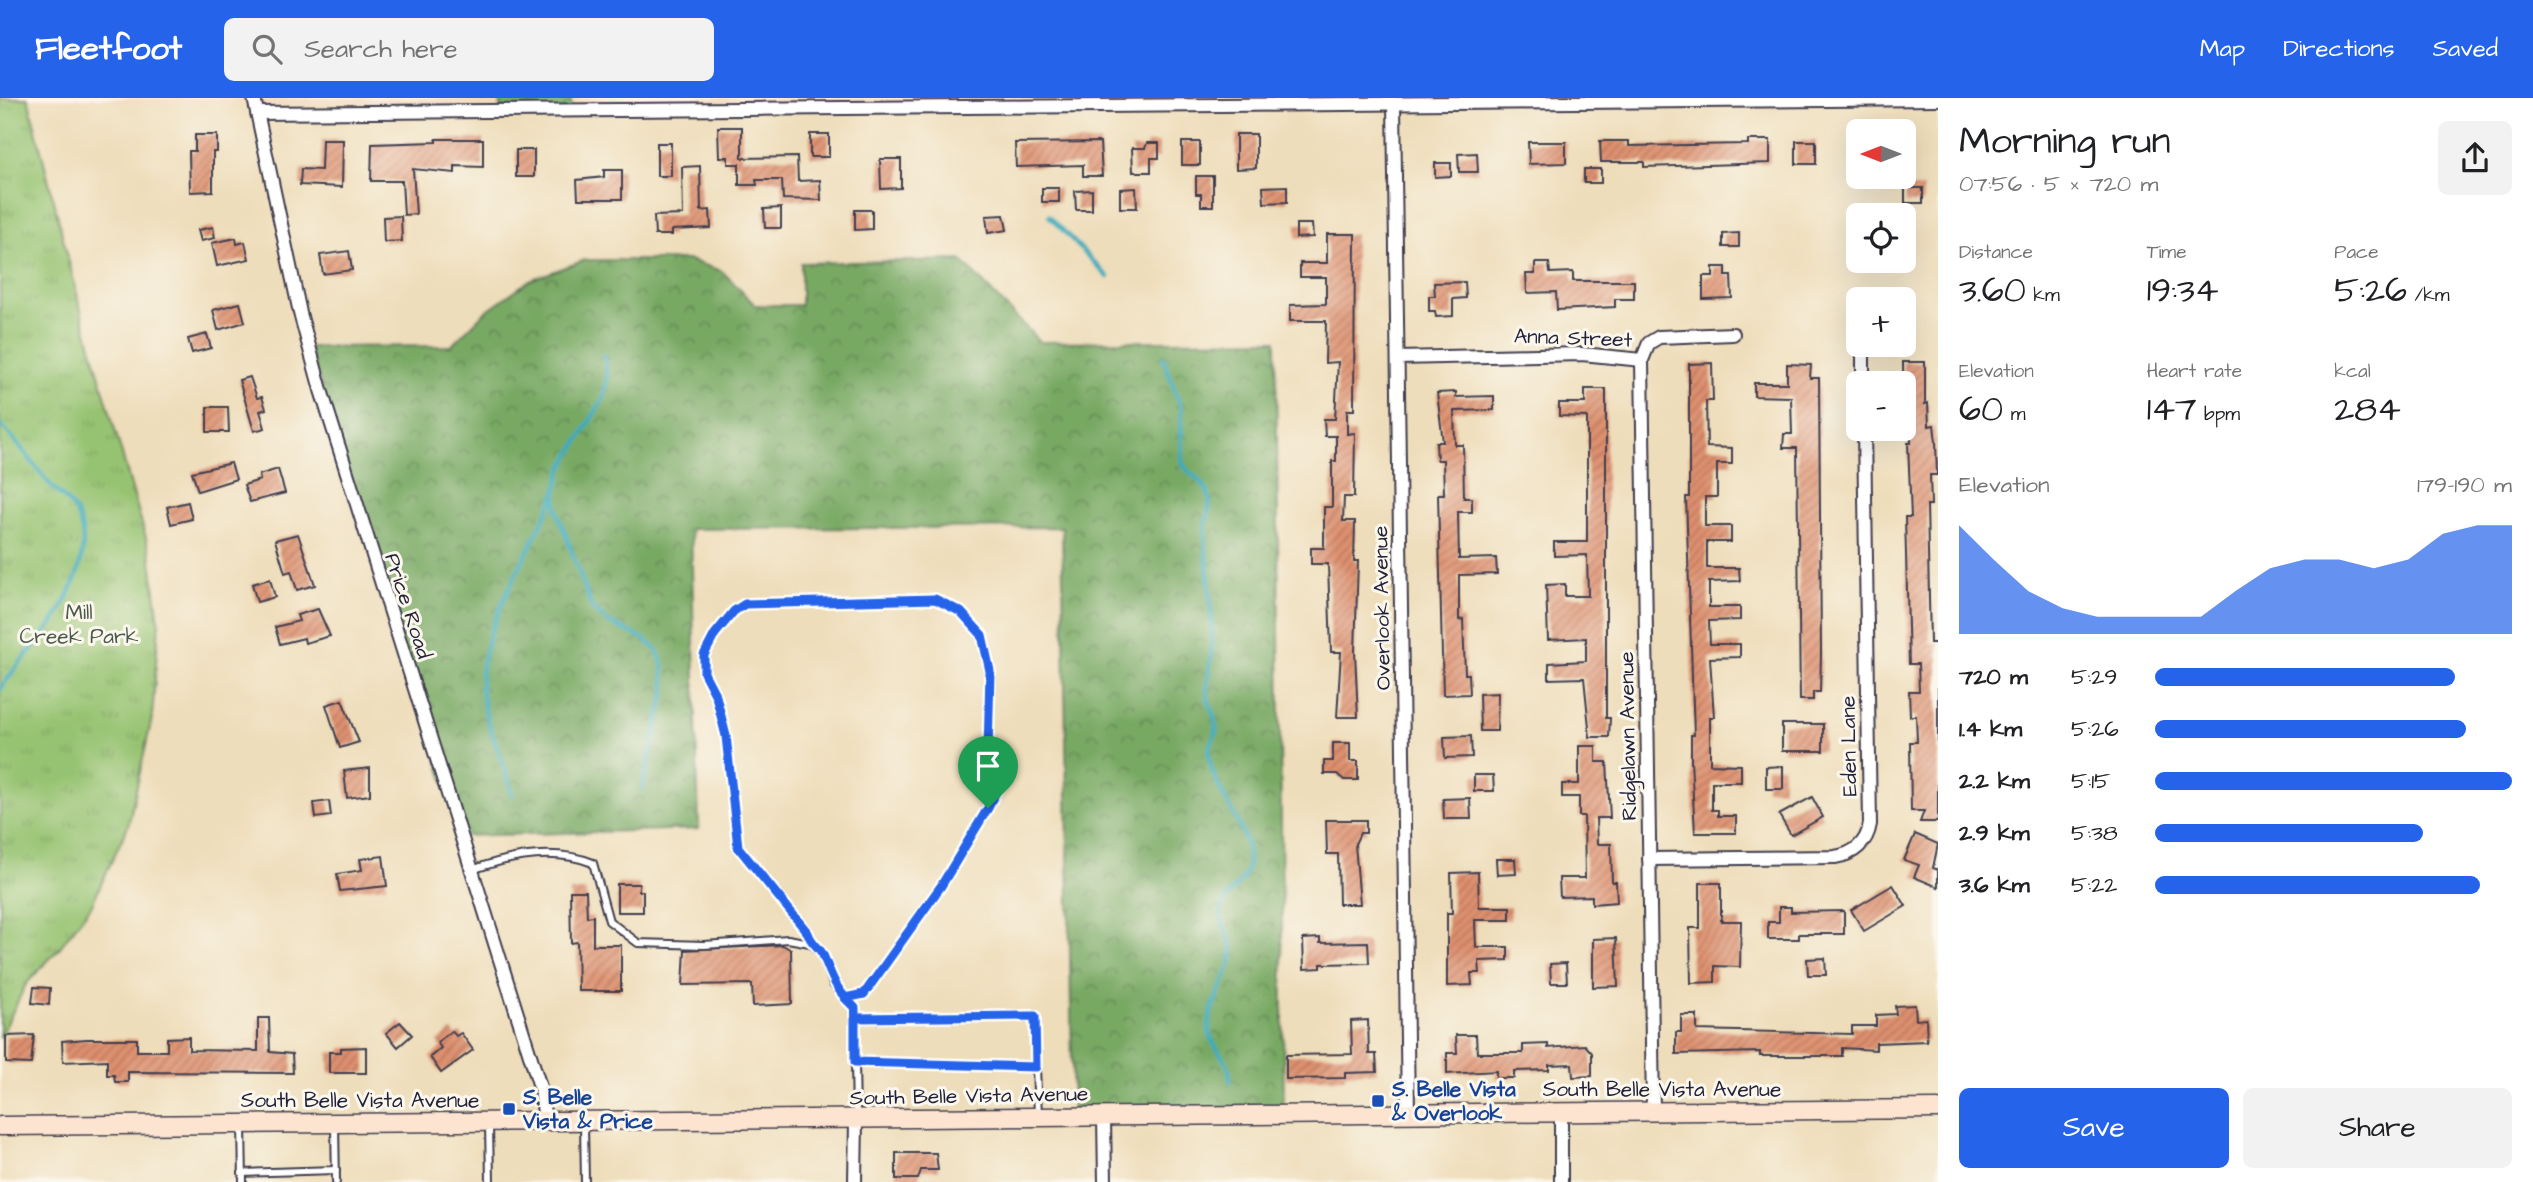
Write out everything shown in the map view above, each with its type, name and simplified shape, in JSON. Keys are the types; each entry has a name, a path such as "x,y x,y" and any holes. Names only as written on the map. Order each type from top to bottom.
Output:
{"street":[{"name":"Price Road","path":"254,98 300,313 321,390 541,1090 545,1122"},
{"path":"257,113 1938,99"},
{"name":"Overlook Avenue","path":"1394,103 1408,1112"},
{"name":"Anna Street","path":"1398,358 1582,354 1642,360 1649,344 1659,337 1733,334"},
{"name":"Ridgelawn Avenue","path":"1642,360 1653,1111"},
{"name":"Eden Lane","path":"1649,859 1835,857 1858,848 1864,841 1870,824 1864,441"},
{"name":"South Belle Vista Avenue","path":"0,1126 856,1121 1408,1112 1938,1109"},
{"path":"1560,1113 1561,1182"},
{"path":"1104,1117 1105,1182"},
{"path":"855,1182 856,1121"}],"lane":[{"path":"470,870 497,861 533,856 575,856 593,863 609,921 638,943 704,945 788,939 810,943 822,953 833,984 855,1008 856,1121"},
{"path":"855,1018 1035,1016 1038,1117"},
{"path":"855,1062 1036,1067"},
{"path":"584,1121 585,1182"},
{"path":"489,1122 490,1182"},
{"path":"335,1123 336,1182"},
{"path":"242,1124 243,1182"},
{"path":"242,1173 336,1170"}],"path":[{"path":"810,943 808,933 738,847 726,736 716,696 704,673 704,655 724,619 745,604 935,599 961,612 982,635 990,671 988,752 997,789 975,832 904,940 864,994 845,998"}],"green space":[{"name":"Mill Creek Park","path":"0,98 28,98 83,318 150,552 159,623 152,718 128,826 91,906 57,951 26,984 0,1038"},
{"path":"500,98 571,98 571,110 500,111"},
{"path":"585,260 689,260 722,271 755,305 801,305 801,263 961,260 1040,342 1276,340 1284,1115 1073,1117 1062,527 691,529 699,829 461,836 309,347 451,346 486,311 530,280"}],"building":[{"path":"718,127 742,127 742,158 797,157 798,181 820,180 821,200 783,199 782,180 756,180 757,185 739,185 739,164 728,164 728,157 719,157"},
{"path":"810,134 829,134 829,157 810,157"},
{"path":"1236,134 1256,134 1256,168 1236,169"},
{"path":"195,135 217,135 217,152 213,152 213,191 190,192 189,151 195,151"},
{"path":"436,139 483,139 483,167 455,166 455,173 413,169 416,214 404,215 402,181 371,181 372,144 436,142"},
{"path":"322,140 343,140 342,187 300,185 301,169 321,170"},
{"path":"1748,140 1770,140 1770,163 1644,167 1644,162 1601,162 1600,141 1629,141 1629,146 1748,144"},
{"path":"1796,141 1816,141 1816,164 1796,164"},
{"path":"1100,142 1102,176 1083,176 1083,165 1016,167 1015,143"},
{"path":"1182,142 1200,142 1200,165 1182,165"},
{"path":"1528,142 1566,142 1566,163 1529,164"},
{"path":"657,143 671,143 671,176 657,176"},
{"path":"1147,143 1159,143 1159,158 1151,158 1151,172 1133,172 1132,148 1145,148"},
{"path":"516,150 534,150 534,177 516,177"},
{"path":"1477,153 1478,172 1459,172 1458,154"},
{"path":"880,159 901,159 901,188 881,189"},
{"path":"1435,163 1451,163 1451,176 1435,177"},
{"path":"700,166 701,211 710,210 711,228 672,230 672,235 655,235 654,216 683,215 682,167"},
{"path":"1584,169 1601,169 1601,183 1584,183"},
{"path":"604,170 622,170 622,199 578,199 577,180 604,177"},
{"path":"1196,176 1213,176 1213,206 1201,206 1201,194 1196,194"},
{"path":"1287,186 1287,202 1264,203 1263,187"},
{"path":"1042,188 1059,188 1059,202 1042,202"},
{"path":"1136,188 1137,208 1120,208 1120,189"},
{"path":"1923,188 1923,203 1905,203 1905,189"},
{"path":"1092,190 1092,210 1076,210 1075,191"},
{"path":"781,208 781,228 765,228 764,209"},
{"path":"855,210 872,210 872,229 855,230"},
{"path":"1004,215 1007,230 988,233 986,216"},
{"path":"401,216 402,241 384,242 383,217"},
{"path":"1296,224 1312,224 1313,237 1296,238"},
{"path":"213,227 215,238 201,241 198,230"},
{"path":"1739,233 1739,247 1723,247 1723,234"},
{"path":"1327,234 1355,234 1354,410 1347,410 1347,434 1355,433 1354,497 1344,497 1343,521 1355,521 1354,561 1358,561 1355,652 1358,717 1337,717 1341,652 1331,652 1328,564 1311,564 1311,548 1324,548 1324,507 1332,507 1332,461 1336,461 1336,436 1325,436 1324,419 1335,419 1338,362 1325,363 1326,321 1290,321 1290,305 1326,304 1326,277 1300,277 1300,263 1327,263"},
{"path":"236,238 237,244 245,242 249,259 217,266 212,243"},
{"path":"349,251 352,270 323,274 320,255"},
{"path":"1535,263 1549,263 1550,273 1573,272 1573,281 1634,281 1634,299 1615,299 1615,307 1557,310 1556,292 1527,293 1526,274 1535,274"},
{"path":"1713,267 1726,267 1726,276 1731,276 1732,298 1703,299 1703,276 1713,276"},
{"path":"1465,282 1466,298 1453,299 1453,316 1436,317 1435,311 1429,311 1429,296 1435,296 1434,283"},
{"path":"240,303 245,322 218,330 213,310"},
{"path":"207,334 211,348 192,353 188,339"},
{"path":"1903,362 1925,362 1925,404 1928,403 1929,426 1934,425 1936,442 1937,475 1930,475 1931,505 1927,505 1930,643 1938,643 1938,822 1920,822 1924,811 1911,811 1910,742 1917,742 1916,716 1910,716 1909,691 1919,691 1918,664 1909,664 1905,517 1911,517 1908,443 1916,441 1916,371 1903,371"},
{"path":"1712,363 1713,401 1706,401 1707,447 1732,448 1732,464 1717,464 1717,497 1705,497 1705,526 1731,526 1731,542 1707,542 1707,568 1739,568 1740,581 1709,582 1709,607 1740,607 1740,620 1709,621 1710,644 1740,644 1740,657 1710,658 1714,717 1710,717 1710,764 1741,765 1741,782 1712,782 1712,810 1718,810 1718,816 1736,816 1736,833 1695,833 1691,760 1691,735 1694,735 1686,497 1689,497 1689,364"},
{"path":"1787,364 1811,365 1810,378 1819,378 1821,654 1820,692 1813,692 1813,700 1800,700 1797,448 1783,448 1784,434 1792,434 1791,397 1754,396 1754,383 1787,383"},
{"path":"250,377 257,398 262,397 266,409 260,411 265,428 254,431 239,380"},
{"path":"1585,389 1606,389 1606,718 1610,718 1609,737 1590,737 1584,678 1549,679 1549,663 1586,661 1586,638 1548,640 1546,585 1565,584 1565,596 1588,596 1587,555 1554,556 1554,542 1587,542 1587,417 1559,416 1559,403 1585,403"},
{"path":"1456,392 1456,397 1494,396 1494,410 1454,411 1455,445 1463,445 1464,498 1472,498 1472,512 1458,512 1459,559 1496,558 1497,574 1459,575 1459,620 1463,619 1465,674 1469,674 1470,694 1443,695 1438,494 1444,494 1443,460 1437,460 1436,442 1443,442 1437,393"},
{"path":"207,407 228,407 229,432 207,432"},
{"path":"231,463 236,479 198,491 192,472"},
{"path":"278,469 285,493 250,502 244,485 260,480 259,475"},
{"path":"188,502 192,519 171,524 167,507"},
{"path":"298,534 315,585 297,590 291,571 285,573 275,540"},
{"path":"270,579 275,597 257,602 252,584"},
{"path":"318,609 330,636 305,643 304,638 280,644 275,627 299,621 297,615"},
{"path":"1498,693 1497,731 1480,731 1479,694"},
{"path":"342,700 359,742 340,748 326,705"},
{"path":"1782,724 1823,724 1823,751 1782,751"},
{"path":"1471,736 1472,757 1445,758 1444,737"},
{"path":"1333,743 1350,743 1350,761 1358,761 1358,780 1344,780 1337,774 1324,774 1324,761 1333,761"},
{"path":"1579,746 1596,746 1596,762 1607,762 1610,818 1596,818 1597,844 1611,844 1612,882 1616,882 1617,902 1592,904 1592,896 1560,897 1559,878 1585,878 1584,816 1579,816 1579,797 1562,797 1562,784 1579,784"},
{"path":"1783,766 1783,789 1766,789 1766,767"},
{"path":"370,768 370,795 347,798 344,771"},
{"path":"1474,775 1493,775 1494,791 1474,791"},
{"path":"1812,797 1823,817 1791,835 1779,815"},
{"path":"1470,798 1471,819 1444,819 1443,799"},
{"path":"329,801 331,816 316,818 314,803"},
{"path":"1326,820 1366,820 1366,833 1360,833 1355,844 1360,904 1339,904 1338,854 1327,854"},
{"path":"1915,834 1938,844 1933,868 1938,870 1938,887 1914,877 1919,865 1904,860"},
{"path":"383,856 387,886 340,891 337,874 362,870 360,859"},
{"path":"1496,859 1515,859 1516,874 1497,875"},
{"path":"1478,872 1479,907 1510,907 1510,920 1475,920 1476,947 1508,947 1508,960 1479,961 1480,973 1471,973 1472,985 1447,986 1447,913 1452,913 1451,873"},
{"path":"1700,883 1721,883 1721,921 1741,921 1740,967 1715,966 1715,982 1691,983 1690,928 1700,928"},
{"path":"617,884 639,884 639,891 643,891 643,912 617,912"},
{"path":"1893,885 1906,906 1864,931 1851,910"},
{"path":"570,891 586,891 587,917 593,916 593,945 621,945 621,991 578,991 577,942 571,943"},
{"path":"1779,907 1791,907 1791,912 1844,911 1844,934 1799,934 1799,939 1768,939 1768,922 1779,922"},
{"path":"1320,938 1320,943 1368,942 1369,963 1321,964 1321,968 1304,969 1303,939"},
{"path":"1616,938 1618,986 1593,987 1593,939"},
{"path":"783,945 791,950 792,1004 753,1006 752,984 683,985 685,950"},
{"path":"1825,958 1826,975 1808,975 1807,959"},
{"path":"1566,963 1567,983 1551,983 1550,964"},
{"path":"34,987 50,988 49,1005 32,1003"},
{"path":"1915,1005 1916,1020 1926,1019 1927,1041 1876,1043 1876,1050 1842,1048 1842,1056 1760,1056 1760,1052 1676,1054 1676,1032 1681,1032 1681,1015 1697,1015 1697,1030 1852,1034 1852,1026 1876,1026 1876,1015 1896,1014 1895,1006"},
{"path":"258,1018 269,1018 270,1052 292,1054 293,1073 128,1072 128,1082 115,1082 114,1075 107,1075 107,1060 63,1062 62,1041 87,1039 137,1039 137,1051 167,1051 167,1038 189,1037 189,1050 258,1051"},
{"path":"1368,1020 1369,1054 1376,1054 1377,1072 1345,1073 1345,1078 1286,1079 1286,1055 1352,1054 1351,1021"},
{"path":"400,1022 412,1035 398,1047 386,1033"},
{"path":"452,1031 456,1036 461,1033 473,1050 441,1073 430,1057 441,1048 437,1042"},
{"path":"34,1035 31,1064 6,1063 6,1036"},
{"path":"1456,1035 1476,1035 1477,1053 1523,1053 1523,1045 1548,1044 1548,1048 1585,1045 1592,1053 1592,1076 1573,1077 1572,1064 1549,1065 1549,1070 1514,1071 1514,1078 1496,1078 1496,1071 1447,1074 1447,1053 1457,1053"},
{"path":"366,1047 366,1073 329,1073 329,1052 341,1052 341,1048"},
{"path":"896,1153 936,1153 938,1170 921,1170 918,1179 896,1179"}],"waterway":[{"path":"1049,216 1108,277"},
{"path":"604,355 607,377 603,399 562,469 556,492 557,511 592,608 608,622 644,639 657,650 663,665 665,691 642,790"},
{"path":"1163,358 1181,407 1182,462 1206,488 1209,498 1205,535 1212,641 1207,694 1216,730 1209,754 1217,782 1247,848 1247,870 1222,907 1222,920 1231,945 1232,958 1212,1010 1209,1028 1213,1042 1228,1066 1230,1081"},
{"path":"0,424 50,485 73,508 83,535 80,565 63,606 0,690"},
{"path":"512,795 483,701 482,665 497,615 555,494"}],"place":[{"name":"S. Belle Vista & Overlook","path":"1378,1101"},
{"name":"S. Belle Vista & Price","path":"509,1109"}],"route":[{"path":"988,808 941,886 864,994 845,998 855,1008 855,1018 855,1062 1036,1067 1035,1016 855,1018 855,1008 845,998 833,984 822,953 810,943 808,933 778,900 738,847 726,736 716,696 704,673 704,655 724,619 745,604 935,599 961,612 982,635 990,671 988,752 997,789 988,808"}]}
